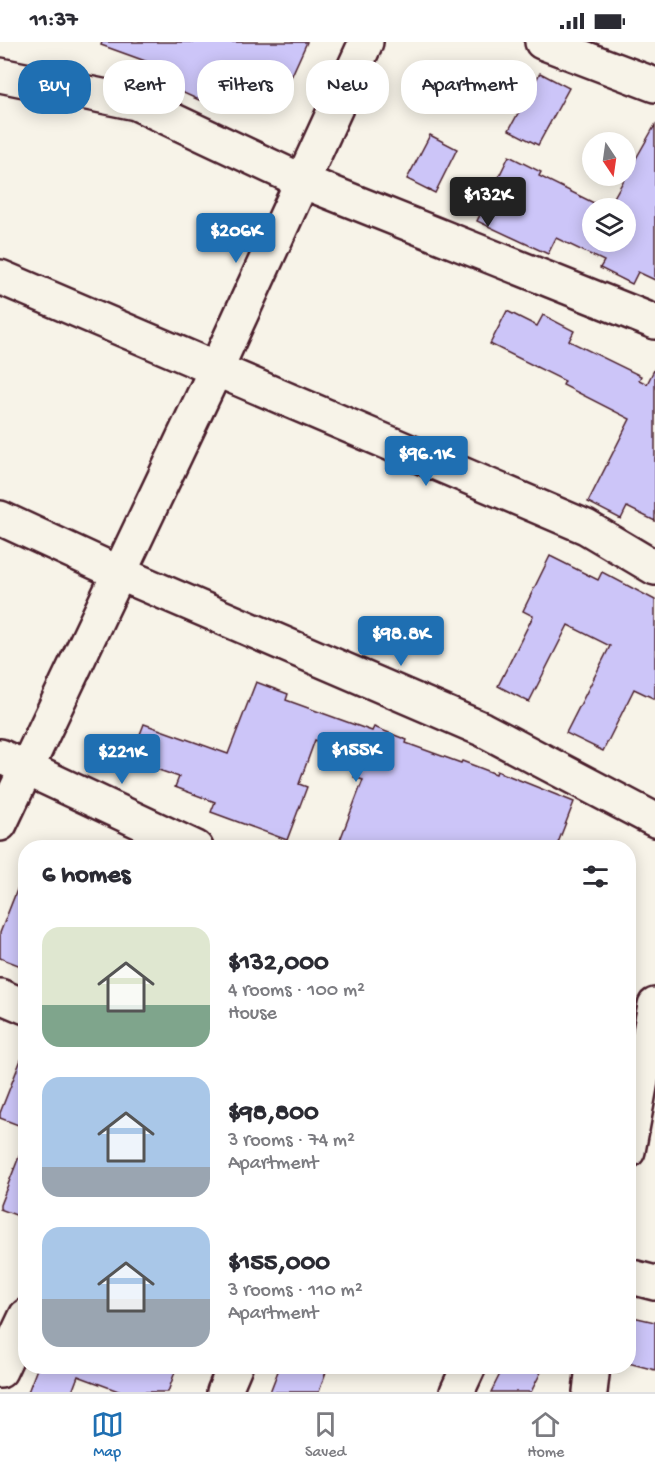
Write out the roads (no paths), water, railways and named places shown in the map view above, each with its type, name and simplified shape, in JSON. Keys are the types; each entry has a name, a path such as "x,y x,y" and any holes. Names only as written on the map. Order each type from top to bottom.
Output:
{"street":[{"path":"0,824 13,762 119,573 216,369 366,42"},
{"path":"542,42 655,85"},
{"path":"0,75 136,103 302,181 655,322"},
{"path":"0,277 586,527 655,568"},
{"path":"0,518 119,573 482,729 655,820"},
{"path":"13,762 179,840"},
{"path":"0,996 18,1004"},
{"path":"636,1085 644,1019"},
{"path":"636,1278 655,1283"},
{"path":"0,1371 18,1333"},
{"path":"224,1392 232,1374"},
{"path":"457,1392 465,1374"},
{"path":"590,1392 593,1374"}]}
